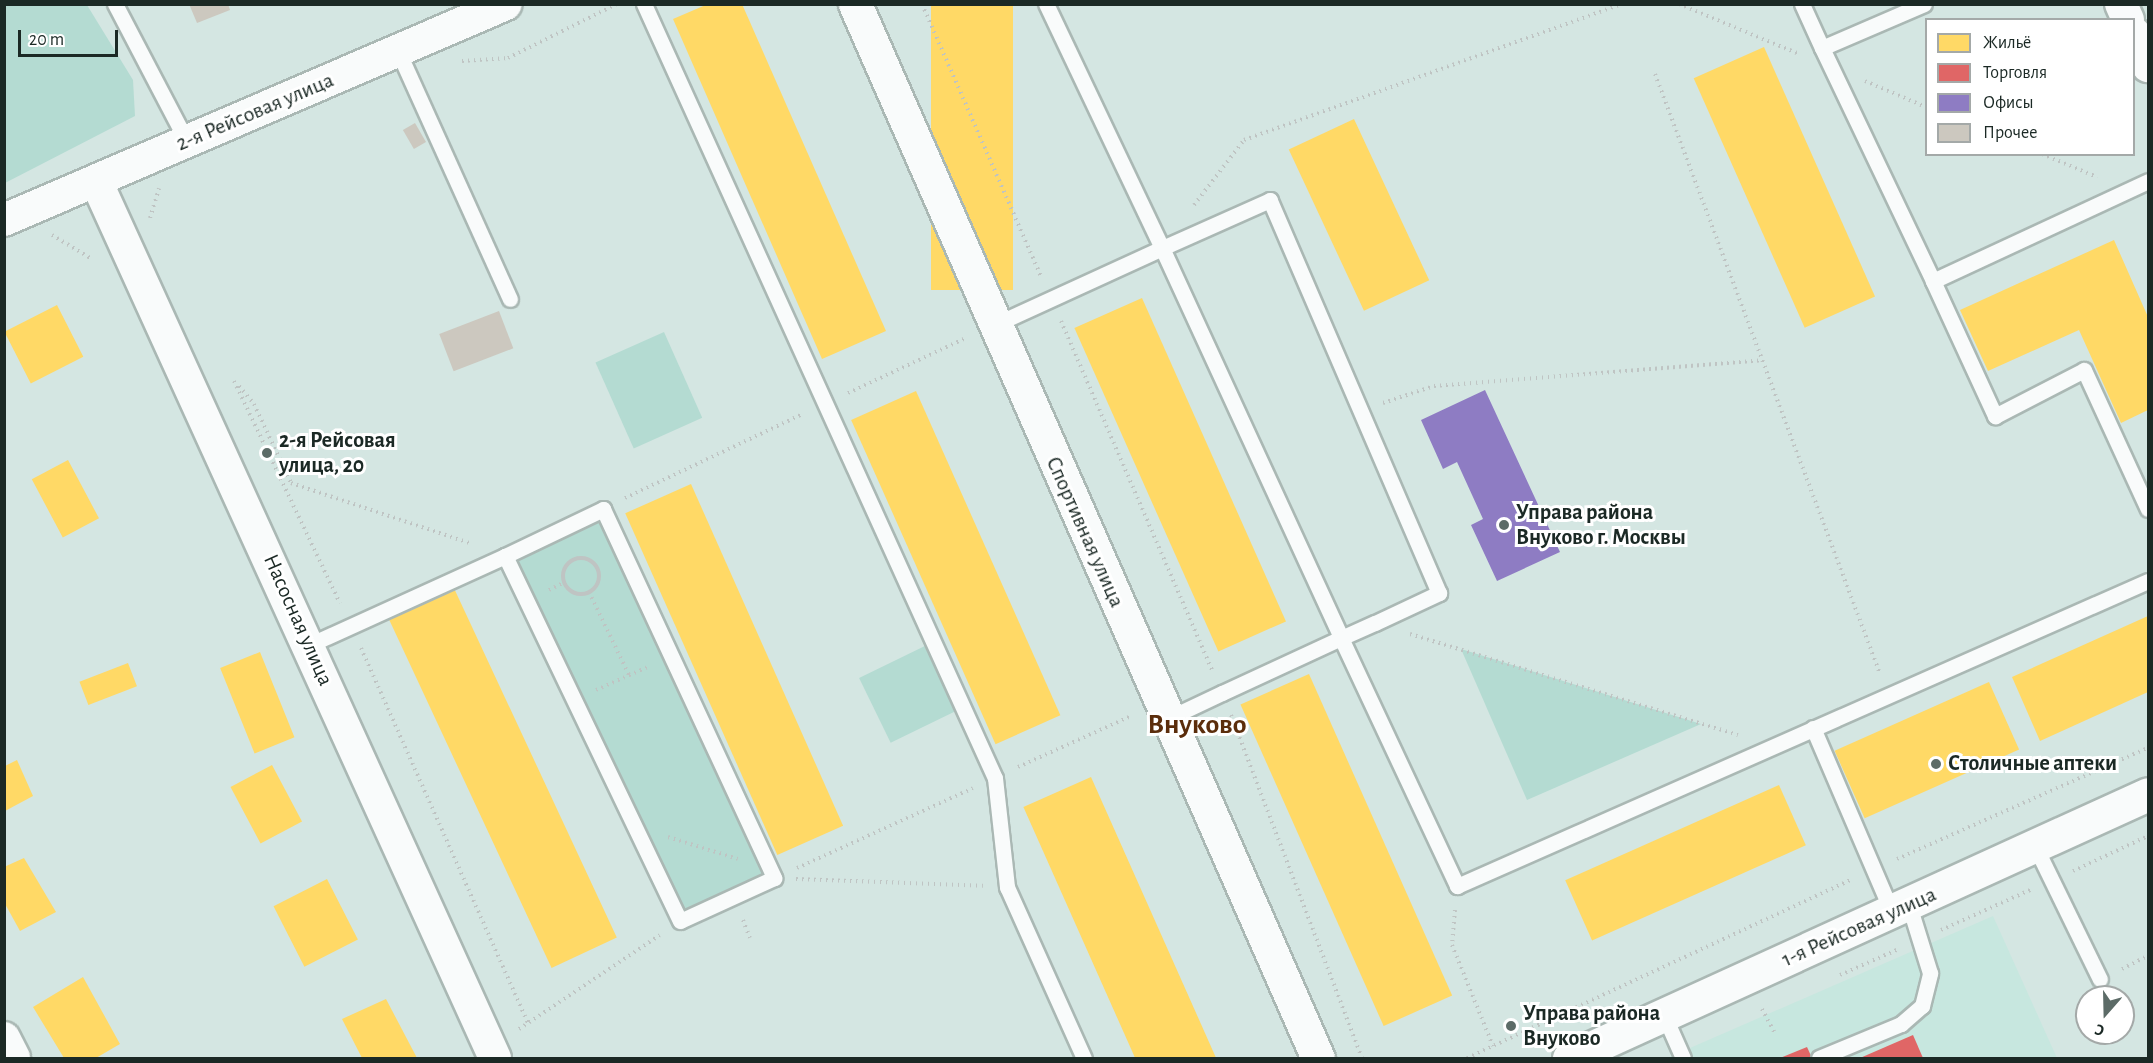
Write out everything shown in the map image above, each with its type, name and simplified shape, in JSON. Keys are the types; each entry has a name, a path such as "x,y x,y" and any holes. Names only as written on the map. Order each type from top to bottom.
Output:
{"street":[{"name":"2-я Рейсовая улица","path":"4,220 97,183 186,140 404,65 506,4"},
{"name":"Спортивная улица","path":"855,4 1318,1059"},
{"path":"2121,4 2127,18"},
{"path":"2135,37 2148,66"},
{"name":"Насосная улица","path":"97,183 493,1053"},
{"name":"1-я Рейсовая улица","path":"1569,1059 2148,794"},
{"path":"4,1038 14,1059"}],"lane":[{"path":"115,4 186,140"},
{"path":"644,4 995,778 1007,887 1084,1059"},
{"path":"1046,4 1162,248 1457,886 2148,581"},
{"path":"1802,4 1995,416 2084,370 2148,509"},
{"path":"1822,48 1923,4"},
{"path":"404,65 510,299"},
{"path":"1933,281 2148,180"},
{"path":"994,325 1270,200 1439,593 1222,693 1165,710"},
{"path":"309,645 350,624 505,556 603,509 772,874 680,921 505,556"},
{"path":"1814,728 1874,869 1922,938 1930,973 1922,1006 1901,1024 1819,1059"},
{"path":"2035,846 2100,979"},
{"path":"1664,1015 1683,1059"}],"path":[{"path":"404,65 508,58 617,4"},
{"path":"922,4 1222,693 1362,1059"},
{"path":"1162,248 1244,140 1620,4"},
{"path":"1655,74 1888,694"},
{"path":"2047,156 2128,190"},
{"path":"147,231 161,182"},
{"path":"40,229 92,259"},
{"path":"603,509 994,325"},
{"path":"1361,411 1434,386 1762,360"},
{"path":"505,556 291,483 254,404 234,381 350,624 528,1023"},
{"path":"589,559 598,568 597,584 589,592 572,592 564,583 563,571 570,560 589,559"},
{"path":"589,592 629,675"},
{"path":"1375,623 1773,746"},
{"path":"574,700 671,657"},
{"path":"772,874 995,778 1165,710"},
{"path":"1467,1059 1874,869 2148,748"},
{"path":"635,826 772,874 1007,887"},
{"path":"1837,976 2148,836"},
{"path":"1457,886 1452,945 1493,1046"},
{"path":"493,1053 528,1023 680,921"},
{"path":"1773,1004 1762,1009 1775,1033"}],"shaded area":[{"path":"5,4 87,5 133,80 135,116 5,183"},
{"path":"664,332 702,418 634,448 595,363"},
{"path":"603,509 775,878 676,924 504,555"},
{"path":"931,643 963,708 891,743 859,678"},
{"path":"1461,649 1701,724 1527,800"},
{"path":"1993,916 2057,1058 1667,1058"}],"building: Жильё":[{"path":"708,4 742,4 886,331 822,359 673,19"},
{"path":"931,4 1013,4 1013,290 931,290"},
{"path":"1764,47 1875,296 1805,328 1694,78"},
{"path":"1354,119 1429,280 1364,311 1289,149"},
{"path":"2114,240 2148,317 2148,410 2121,423 2079,330 1988,371 1960,310"},
{"path":"1142,298 1286,621 1218,651 1074,328"},
{"path":"57,305 83,357 31,383 4,332"},
{"path":"916,391 1060,715 996,744 851,420"},
{"path":"68,460 99,518 63,538 32,479"},
{"path":"691,484 843,826 777,855 625,513"},
{"path":"452,584 617,937 552,968 387,614"},
{"path":"2148,616 2148,692 2040,741 2012,677"},
{"path":"260,652 294,737 255,753 220,668"},
{"path":"128,663 137,686 88,705 79,682"},
{"path":"1309,674 1452,996 1384,1026 1240,705"},
{"path":"1989,682 2019,750 1865,818 1835,751"},
{"path":"17,760 33,796 5,811 5,766"},
{"path":"272,765 302,822 261,844 231,787"},
{"path":"1091,777 1216,1057 1135,1058 1023,807"},
{"path":"1779,785 1806,845 1592,940 1565,880"},
{"path":"24,858 56,912 20,931 4,902 4,867"},
{"path":"327,879 358,940 304,967 274,906"},
{"path":"83,977 120,1044 96,1058 64,1058 33,1007"},
{"path":"386,999 417,1058 362,1058 342,1019"}],"building: Торговля":[{"path":"1913,1035 1923,1058 1860,1058"},
{"path":"1807,1047 1812,1058 1780,1058"}],"building: Офисы":[{"path":"1485,390 1560,552 1497,581 1471,525 1483,519 1457,462 1443,469 1421,420"}],"building: Прочее":[{"path":"189,4 228,4 230,10 197,23"},
{"path":"415,123 426,142 414,149 403,130"},
{"path":"499,311 513,348 454,371 439,334"}],"place":[{"name":"2-я Рейсовая улица, 20","path":"267,453"},
{"name":"Управа района Внуково г. Москвы","path":"1504,525"},
{"name":"Столичные аптеки","path":"1936,764"},
{"name":"Управа района Внуково","path":"1511,1026"}],"district":[{"name":"Внуково","path":"1197,725"}]}
